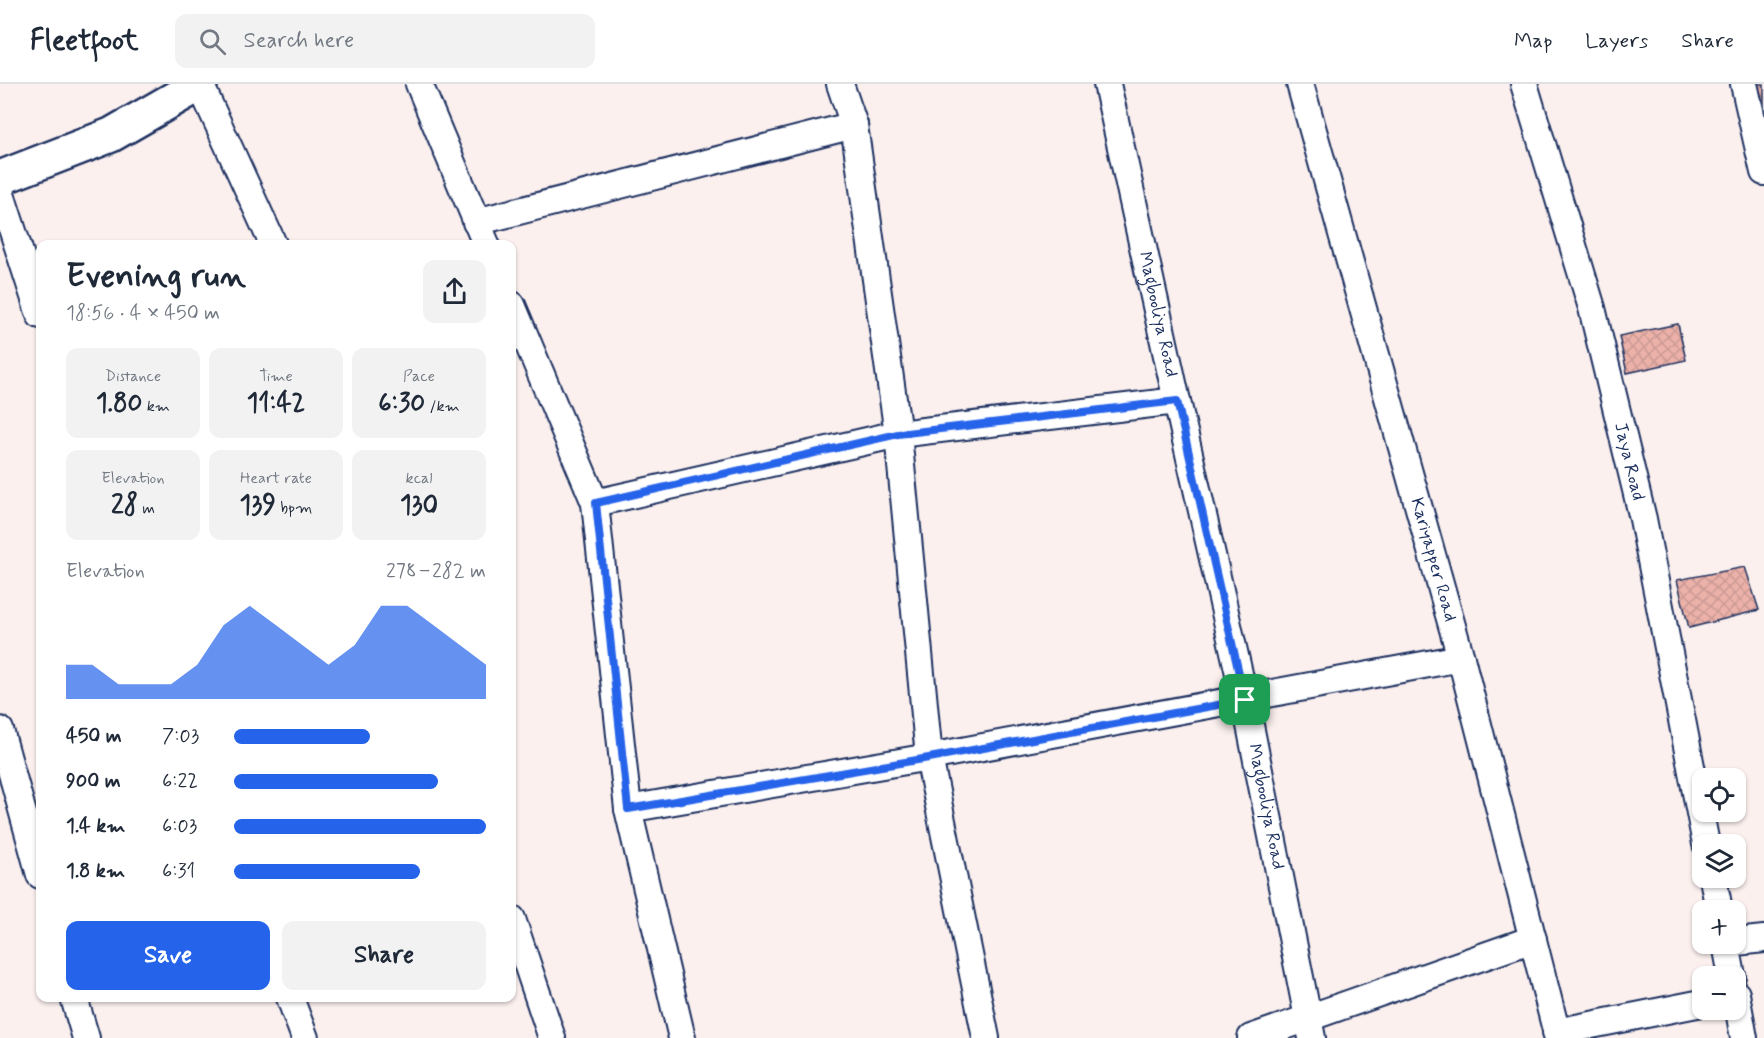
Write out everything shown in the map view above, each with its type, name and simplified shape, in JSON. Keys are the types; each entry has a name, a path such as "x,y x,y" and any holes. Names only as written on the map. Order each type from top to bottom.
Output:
{"highway":[{"path":"0,178 111,135 200,84"}],"street":[{"path":"200,84 271,240"},
{"path":"419,84 481,233 854,125"},
{"path":"840,84 854,125 898,434 929,758 986,1038"},
{"name":"Magbooliya Road","path":"1107,84 1245,700 1309,1028"},
{"name":"Kariyapper Road","path":"1300,84 1461,658 1557,1035"},
{"name":"Jaya Road","path":"1524,84 1592,308 1638,497 1704,834"},
{"path":"1744,84 1764,172"},
{"path":"0,191 36,303"},
{"path":"516,314 596,503 628,809 682,1038"},
{"path":"596,503 898,434 1177,401"},
{"path":"628,809 929,758 1461,658"},
{"path":"0,730 36,860"},
{"path":"516,931 552,1038"},
{"path":"1251,1038 1309,1028 1533,939"},
{"path":"1746,941 1764,939"},
{"path":"75,1002 86,1038"},
{"path":"292,1002 305,1038"},
{"path":"1557,1035 1692,1005"},
{"path":"1741,1020 1744,1038"}],"building":[{"path":"1757,84 1764,84 1764,107"},
{"path":"1678,324 1686,360 1627,373 1619,336"},
{"path":"1745,567 1759,610 1689,628 1677,580"}],"route":[{"path":"1177,401 1245,700 929,758 628,809 596,503 898,434 1177,401"}]}
